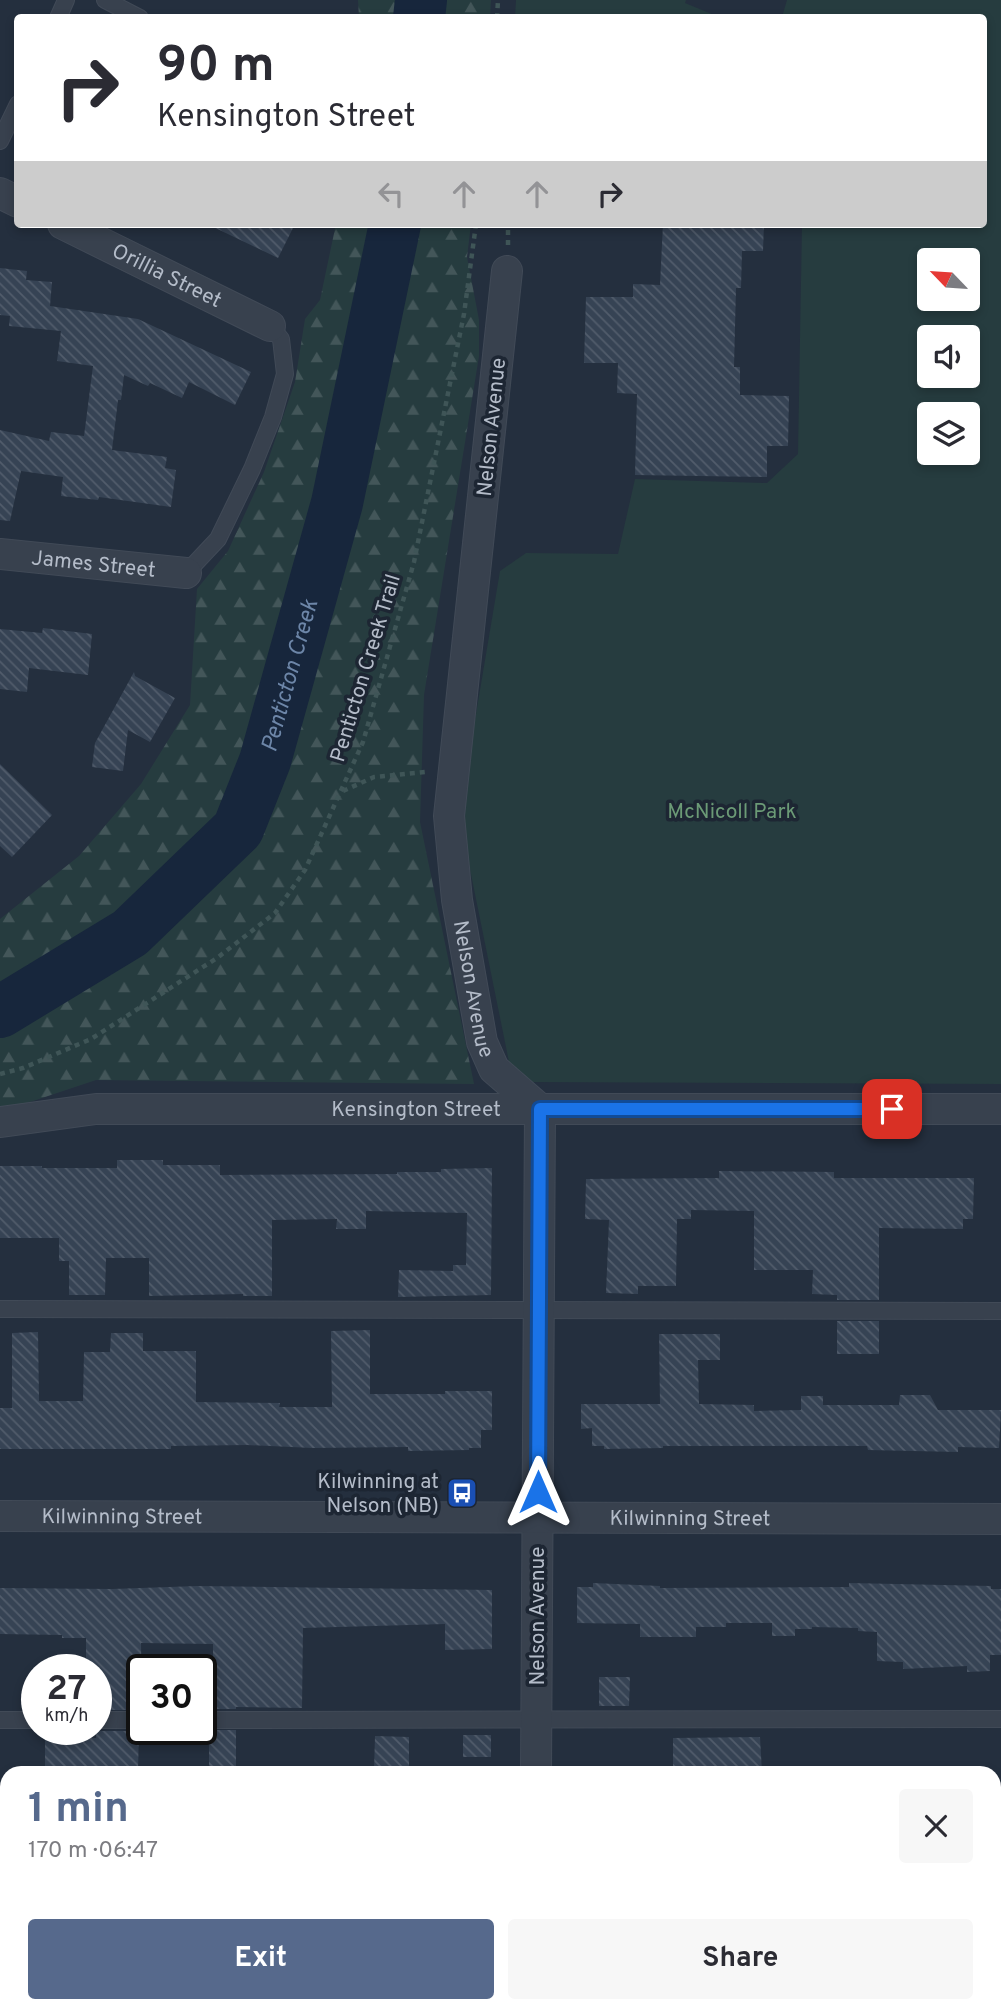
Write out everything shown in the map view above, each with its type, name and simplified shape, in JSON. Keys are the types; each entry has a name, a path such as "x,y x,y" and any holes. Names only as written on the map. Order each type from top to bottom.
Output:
{"street":[{"name":"Orillia Street","path":"71,228 270,326"},
{"name":"Nelson Avenue","path":"507,271 449,816 457,900 482,1042 494,1069 540,1109 536,1766"},
{"name":"James Street","path":"0,554 186,573"},
{"name":"Kensington Street","path":"1,1122 96,1109 1001,1109"},
{"name":"Kilwinning Street","path":"0,1516 1001,1519"}],"lane":[{"path":"105,0 132,14"},
{"path":"0,141 14,112"},
{"path":"186,573 218,539 252,469 273,417 285,373 281,339 270,326"},
{"path":"0,1309 1001,1311"},
{"path":"217,1720 1001,1719"},
{"path":"0,1720 21,1720"}],"path":[{"name":"Penticton Creek Trail","path":"0,1074 23,1068 91,1039 217,958 275,913 305,870 363,741 414,562 464,314 475,228"},
{"path":"342,791 374,777 454,772"}],"green space":[{"path":"358,0 491,0 490,14 359,14"},
{"path":"516,0 686,0 685,3 712,14 515,14"},
{"name":"McNicoll Park","path":"787,0 1001,0 1001,1084 525,1082 509,1062 459,815 500,571 526,553 618,554 635,479 767,483 798,454 802,228 987,228 987,14 783,14"},
{"path":"335,228 471,228 467,257 479,320 479,356 424,695 420,822 474,1084 96,1080 0,1112 0,919 79,856 141,784 190,705 197,589 228,551 264,472 295,382 305,319 320,300"}],"building":[{"path":"215,228 293,228 278,258"},
{"path":"663,228 764,228 763,251 742,251 741,288 736,288 734,367 740,367 740,395 789,396 788,446 767,446 767,477 635,475 637,394 617,393 618,363 584,363 586,297 633,297 633,284 660,285"},
{"path":"0,268 27,271 26,280 52,282 50,306 138,319 251,372 235,405 189,382 182,398 150,383 148,386 124,375 112,450 167,457 165,468 176,470 171,507 99,497 98,500 61,496 63,477 21,471 10,521 0,520 0,430 49,441 51,432 84,436 93,366 57,361 61,331 9,326 10,316 0,315"},
{"path":"43,628 92,634 88,675 29,668 27,692 0,689 0,629 42,633"},
{"path":"134,672 135,676 175,698 150,742 128,730 123,771 92,767 95,743"},
{"path":"0,764 52,815 12,857 0,846"},
{"path":"117,1160 163,1160 163,1165 220,1165 220,1175 397,1174 441,1172 441,1169 492,1168 491,1295 398,1297 399,1270 453,1271 453,1265 466,1265 467,1213 366,1211 366,1229 336,1229 337,1219 272,1220 272,1296 149,1296 149,1258 106,1258 105,1295 69,1295 69,1261 59,1261 59,1238 0,1238 0,1166 117,1168"},
{"path":"719,1171 834,1172 834,1178 974,1178 973,1219 963,1219 963,1229 879,1228 879,1300 837,1300 837,1295 812,1294 813,1270 754,1270 754,1211 691,1210 691,1219 677,1219 676,1286 638,1286 638,1294 606,1293 609,1220 585,1219 586,1179 719,1178"},
{"path":"837,1321 879,1321 879,1354 837,1354"},
{"path":"370,1330 370,1394 492,1391 492,1430 481,1430 481,1448 408,1451 408,1447 312,1448 247,1445 171,1446 171,1449 0,1449 0,1408 12,1408 12,1333 38,1332 39,1401 83,1401 84,1352 110,1352 111,1333 143,1333 143,1351 196,1351 196,1402 332,1407 331,1331"},
{"path":"659,1334 720,1334 720,1360 698,1360 699,1404 754,1405 754,1411 801,1410 801,1396 823,1396 823,1405 899,1405 900,1395 930,1395 938,1410 1001,1410 999,1448 958,1447 958,1452 868,1450 867,1446 663,1446 604,1449 604,1446 592,1446 592,1428 581,1429 581,1404 660,1404"},
{"path":"593,1583 660,1588 849,1587 849,1583 991,1586 991,1589 1001,1589 1001,1655 990,1655 990,1671 967,1672 967,1666 903,1669 903,1662 877,1661 877,1632 858,1631 858,1628 812,1627 795,1629 795,1636 772,1636 772,1623 726,1623 726,1627 696,1627 696,1637 640,1637 640,1624 577,1623 577,1587 593,1587"},
{"path":"197,1586 492,1590 492,1649 445,1650 445,1624 303,1628 302,1708 217,1709 217,1654 213,1654 213,1644 141,1643 141,1654 126,1654 126,1710 112,1710 112,1654 86,1654 86,1638 0,1634 0,1588 112,1589"},
{"path":"599,1677 630,1677 629,1706 599,1706"},
{"path":"217,1730 236,1730 236,1766 209,1766 209,1745 217,1745"},
{"path":"112,1731 126,1731 126,1745 139,1745 138,1766 45,1766 45,1745 112,1745"},
{"path":"463,1735 491,1735 491,1757 463,1757"},
{"path":"375,1736 409,1737 409,1766 374,1766"},
{"path":"760,1737 762,1766 673,1766 673,1738"}],"waterway":[{"name":"Penticton Creek","path":"419,14 421,0"},
{"name":"Penticton Creek","path":"0,1012 130,933 238,829 265,761 337,503 394,228"}],"place":[{"name":"Kilwinning at Nelson (NB)","path":"462,1493"}],"route":[{"path":"538,1492 540,1109 892,1109"}]}
